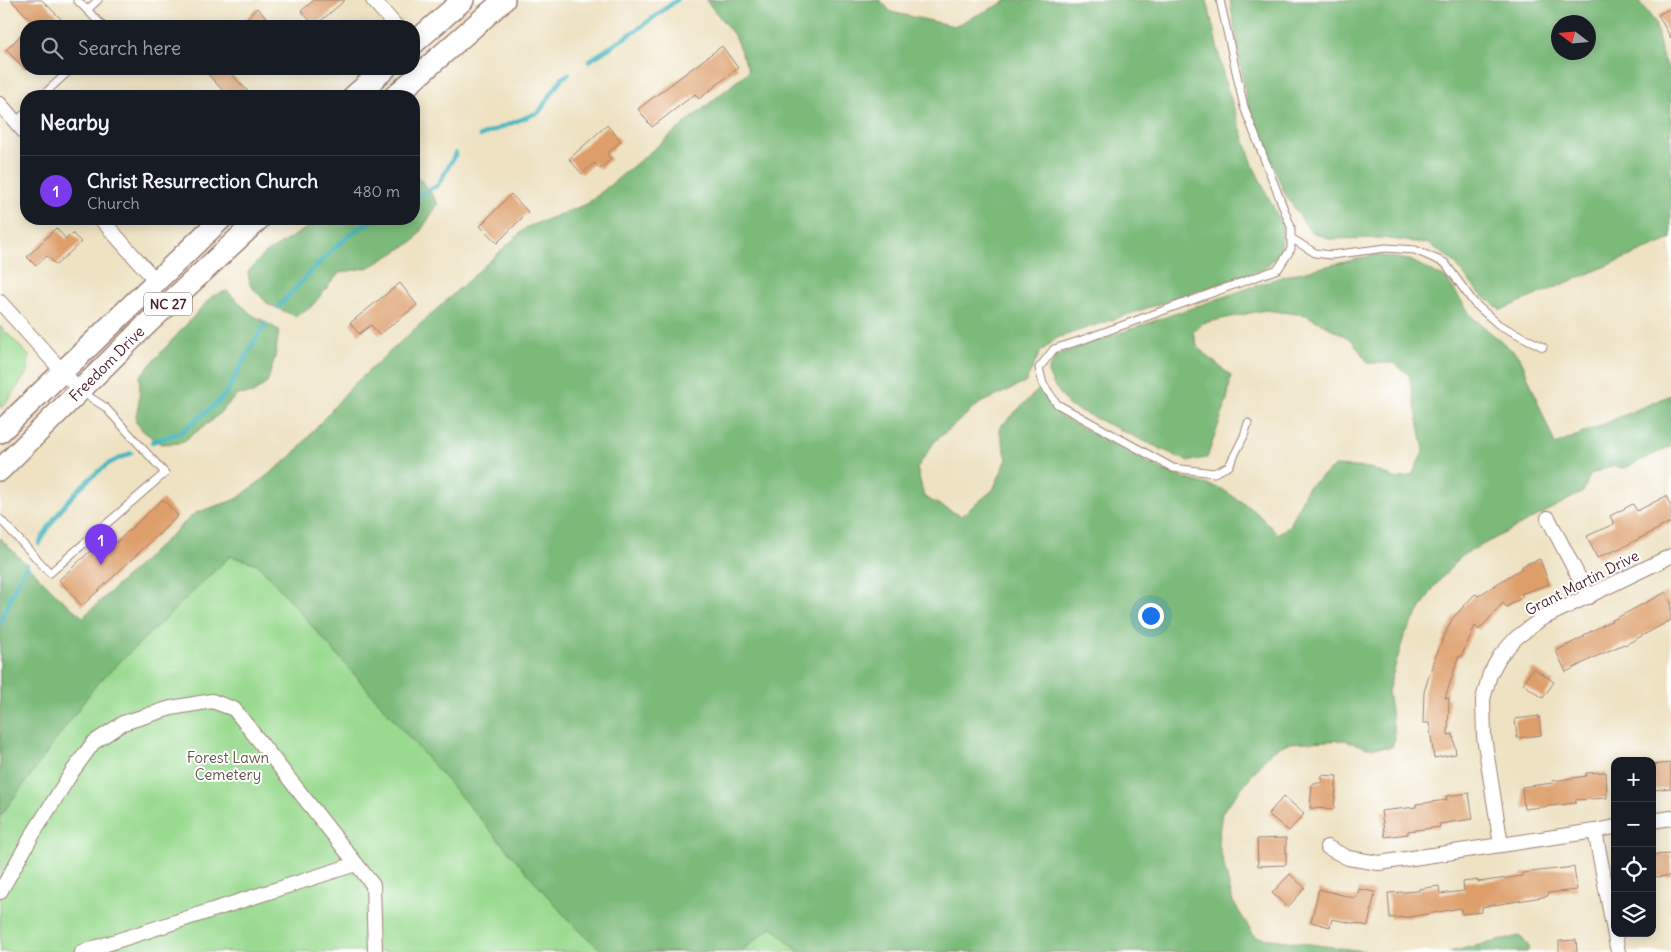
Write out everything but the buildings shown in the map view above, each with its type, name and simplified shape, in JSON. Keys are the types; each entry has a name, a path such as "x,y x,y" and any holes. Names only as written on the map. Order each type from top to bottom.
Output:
{"main road":[{"path":"420,38 463,0"},
{"path":"420,74 504,0"},
{"path":"361,90 378,75"},
{"path":"402,90 419,75"},
{"name":"Freedom Drive","path":"0,432 215,225"},
{"name":"Freedom Drive","path":"0,470 168,304 253,225"}],"street":[{"path":"373,0 391,20"},
{"path":"0,104 20,116"},
{"path":"106,225 156,281"},
{"path":"0,302 80,390"},
{"path":"1548,518 1589,597"},
{"name":"Grant Martin Drive","path":"1501,845 1484,737 1483,699 1490,674 1500,656 1516,638 1541,619 1671,556"},
{"path":"0,892 33,834 72,772 93,743 123,723 171,708 212,701 234,710 373,886 375,952"},
{"path":"1656,820 1671,818"},
{"path":"1327,847 1348,858 1379,863 1611,828"},
{"path":"1595,831 1618,952"},
{"path":"82,952 356,864"}],"lane":[{"path":"78,0 97,20"},
{"path":"87,10 98,0"},
{"path":"1220,0 1244,107 1291,227 1291,249 1278,270 1054,349 1039,368 1043,384 1057,404 1173,468 1214,473 1229,466 1244,436 1248,423"},
{"path":"48,90 65,75"},
{"path":"1291,238 1316,253 1331,256 1386,248 1415,250 1445,263 1474,302 1500,325 1543,347"},
{"path":"0,519 50,573 164,473 106,407 80,390"}],"green space":[{"path":"706,0 880,0 891,12 954,26 1006,0 1207,0 1225,82 1254,168 1282,225 1281,251 1264,269 1057,338 1040,352 1026,382 979,404 935,441 917,468 924,497 961,516 993,490 1007,459 999,428 1039,389 1059,416 1146,462 1183,478 1222,489 1256,512 1277,534 1290,526 1307,488 1335,466 1370,468 1397,479 1412,475 1424,450 1409,375 1394,363 1368,363 1352,340 1306,315 1265,310 1203,323 1193,332 1198,348 1231,376 1227,400 1207,458 1187,461 1069,406 1053,384 1048,372 1056,355 1284,276 1375,255 1410,260 1447,279 1472,317 1520,357 1555,445 1671,395 1671,446 1625,468 1609,466 1590,475 1583,492 1461,556 1434,587 1404,636 1388,691 1395,738 1392,747 1367,748 1345,740 1288,743 1271,751 1222,812 1218,841 1233,902 1255,937 1371,952 799,952 772,927 740,952 603,952 571,923 258,564 230,556 96,685 0,817 0,538 62,600 83,617 195,513 237,499 292,456 351,387 527,227 587,204 749,71 734,35"},
{"path":"1230,0 1638,0 1655,22 1663,59 1671,72 1671,239 1501,310 1478,292 1453,261 1430,244 1382,238 1329,239 1310,231 1285,194 1246,99"},
{"path":"420,179 438,204 414,241 370,267 339,273 311,307 295,316 268,304 250,285 248,272 263,255 311,225 420,225"},
{"path":"227,291 251,314 279,330 275,357 267,383 253,393 237,395 214,419 181,443 161,444 143,431 135,421 139,402 140,376 212,296"},
{"path":"0,326 29,356 28,371 7,402 0,408"},
{"name":"Forest Lawn Cemetery","path":"246,500 996,592 1212,952 0,952 0,578 73,656"},
{"path":"1520,936 1529,947 1527,952 1448,952"}],"waterway":[{"path":"589,61 638,29 677,0"},
{"path":"480,136 539,112 562,78 569,74"},
{"path":"420,196 438,185 456,153"},
{"path":"279,306 336,246 364,225"},
{"path":"152,442 181,432 215,405 227,392 255,340 266,324"},
{"path":"39,544 52,522 77,491 110,463 131,453"},
{"path":"0,623 27,565"}],"place":[{"name":"Christ Resurrection Church","path":"101,565"}]}
